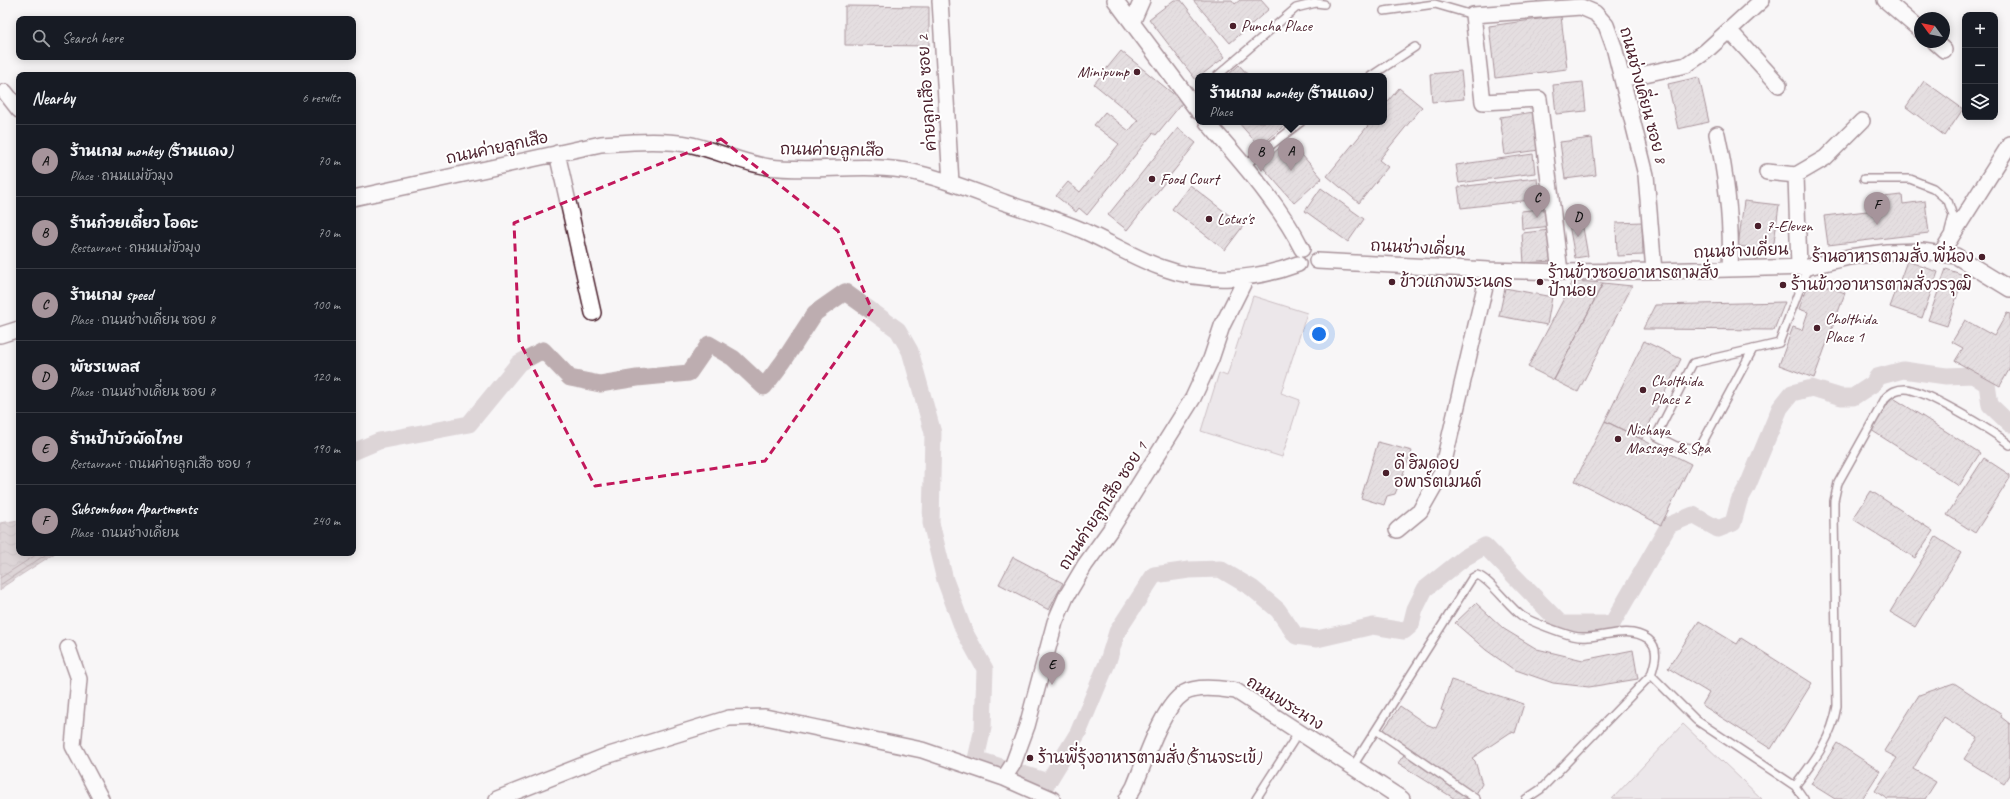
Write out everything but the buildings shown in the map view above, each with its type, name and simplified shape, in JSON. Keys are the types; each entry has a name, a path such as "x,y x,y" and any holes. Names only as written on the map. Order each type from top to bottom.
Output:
{"street":[{"name":"ค่ายลูกเสือ ซอย 2","path":"940,0 951,183"},
{"path":"1116,0 1132,23 1195,101"},
{"path":"1132,23 1142,0"},
{"path":"1885,0 1914,25"},
{"path":"1622,79 1686,65 1705,52 1729,30 1752,3"},
{"name":"ถนนช่างเคี่ยน ซอย 8","path":"1473,15 1581,7 1595,13 1606,25 1614,47 1646,175 1654,271"},
{"path":"1473,15 1483,102 1539,99 1560,272"},
{"path":"1729,30 1779,85"},
{"path":"5,92 16,106"},
{"path":"1767,172 1796,175 1825,158 1862,121"},
{"path":"1210,125 1244,166 1293,231 1302,249"},
{"path":"1718,134 1726,178 1732,234 1730,269"},
{"name":"ถนนค่ายลูกเสือ","path":"356,197 601,144 640,142 691,145 767,167 879,168 912,172 951,183 1083,231 1163,268 1208,278 1246,278 1276,272 1298,264"},
{"path":"1941,253 2010,144"},
{"path":"558,153 593,313"},
{"path":"1796,175 1803,267"},
{"path":"1308,247 1314,250 1317,261 1315,265 1308,269 1304,269 1298,264 1296,257 1302,249 1308,247"},
{"name":"ถนนช่างเคี่ยน","path":"1317,261 1489,270 1560,272 1654,271 1803,267 1849,257 1887,252 1941,253 1956,256 2010,289"},
{"path":"1397,530 1420,511 1441,474 1489,270"},
{"name":"ถนนค่ายลูกเสือ ซอย 1","path":"1004,778 1013,764 1027,726 1055,622 1066,597 1084,565 1113,526 1193,398 1211,359 1222,326 1246,278"},
{"path":"0,335 16,330"},
{"path":"68,648 79,679 73,746 101,799"},
{"name":"ถนนพระนาง","path":"1127,799 1134,788 1165,713 1184,693 1208,687 1236,691 1402,799"},
{"path":"497,799 606,756 729,718 765,717 922,750 1004,778 1052,799"}],"lane":[{"path":"1220,73 1296,8 1316,3 1324,4"},
{"path":"1384,11 1435,4 1473,15"},
{"path":"1376,73 1415,47"},
{"path":"1244,166 1297,125"},
{"path":"1864,179 1910,179 1933,188 1948,201 1953,216 1950,231 1941,253"},
{"path":"1753,349 1699,448 1676,446 1656,436 1693,363 1753,349 1779,343 1803,267"},
{"path":"1795,786 1818,754 1827,738 1834,723 1837,706 1834,501 1838,483 1886,398 1895,390 1906,389 1940,401 2010,445"},
{"path":"1352,766 1472,578 1477,575 1485,579 1508,604 1523,617 1574,636 1629,632 1642,636 1653,644 1655,650 1656,656 1651,676 1540,789 1526,799"},
{"path":"1651,676 1696,720 1795,786 1804,799"},
{"path":"1376,730 1476,799"},
{"path":"1256,799 1299,732"}],"highlighted area":[{"path":"721,139 838,231 872,310 765,461 595,486 519,341 514,223"}],"shaded area":[{"path":"1253,296 1307,313 1281,393 1300,400 1282,457 1201,431 1219,373 1227,376"},
{"path":"1683,724 1762,799 1612,799"}],"water":[{"path":"16,520 16,556 50,556 4,586 0,591 0,523"}],"waterway":[{"path":"356,451 379,441 469,424 519,363 543,350 570,378 600,384 637,378 689,373 709,344 733,358 764,387 783,362 815,313 845,292 898,330 910,351 933,433 931,523 945,580 964,631 985,669 983,728 976,759 1048,782 1078,733 1108,661 1117,632 1154,575 1189,570 1220,569 1252,588 1278,610 1296,636 1317,639 1373,626 1404,631 1411,625 1415,609 1425,589 1464,558 1485,546 1561,624 1612,624 1669,525 1693,515 1718,529 1733,523 1739,501 1748,485 1780,408 1792,393 1812,388 1841,397 1853,397 1873,384 1877,377 1903,370 1946,376 1973,375 1987,384 1990,405 2010,424"}],"place":[{"name":"Puncha Place","path":"1233,26"},
{"name":"Minipump","path":"1137,72"},
{"name":"ร้านเกม monkey (ร้านแดง)","path":"1291,171"},
{"name":"ร้านก๋วยเตี๋ยว โอดะ","path":"1261,172"},
{"name":"Food Court","path":"1152,179"},
{"name":"ร้านเกม speed","path":"1537,218"},
{"name":"Lotus's","path":"1209,219"},
{"name":"Subsomboon Apartments","path":"1877,225"},
{"name":"7-Eleven","path":"1758,226"},
{"name":"พัชรเพลส","path":"1578,237"},
{"name":"ร้านอาหารตามสั่ง พี่น้อง","path":"1982,257"},
{"name":"ข้าวแกงพระนคร","path":"1392,282"},
{"name":"ร้านข้าวซอยอาหารตามสั่ง ป้าน่อย","path":"1540,282"},
{"name":"ร้านข้าวอาหารตามสั่งวรวุฒิ","path":"1783,285"},
{"name":"Cholthida Place 1","path":"1817,328"},
{"name":"Cholthida Place 2","path":"1643,390"},
{"name":"Nichaya Massage & Spa","path":"1618,439"},
{"name":"ดี ฮิมดอย อพาร์ตเมนต์","path":"1386,473"},
{"name":"ร้านป้าบัวผัดไทย","path":"1052,685"},
{"name":"ร้านพี่รุ้งอาหารตามสั่ง(ร้านจระเข้)","path":"1030,758"}]}
